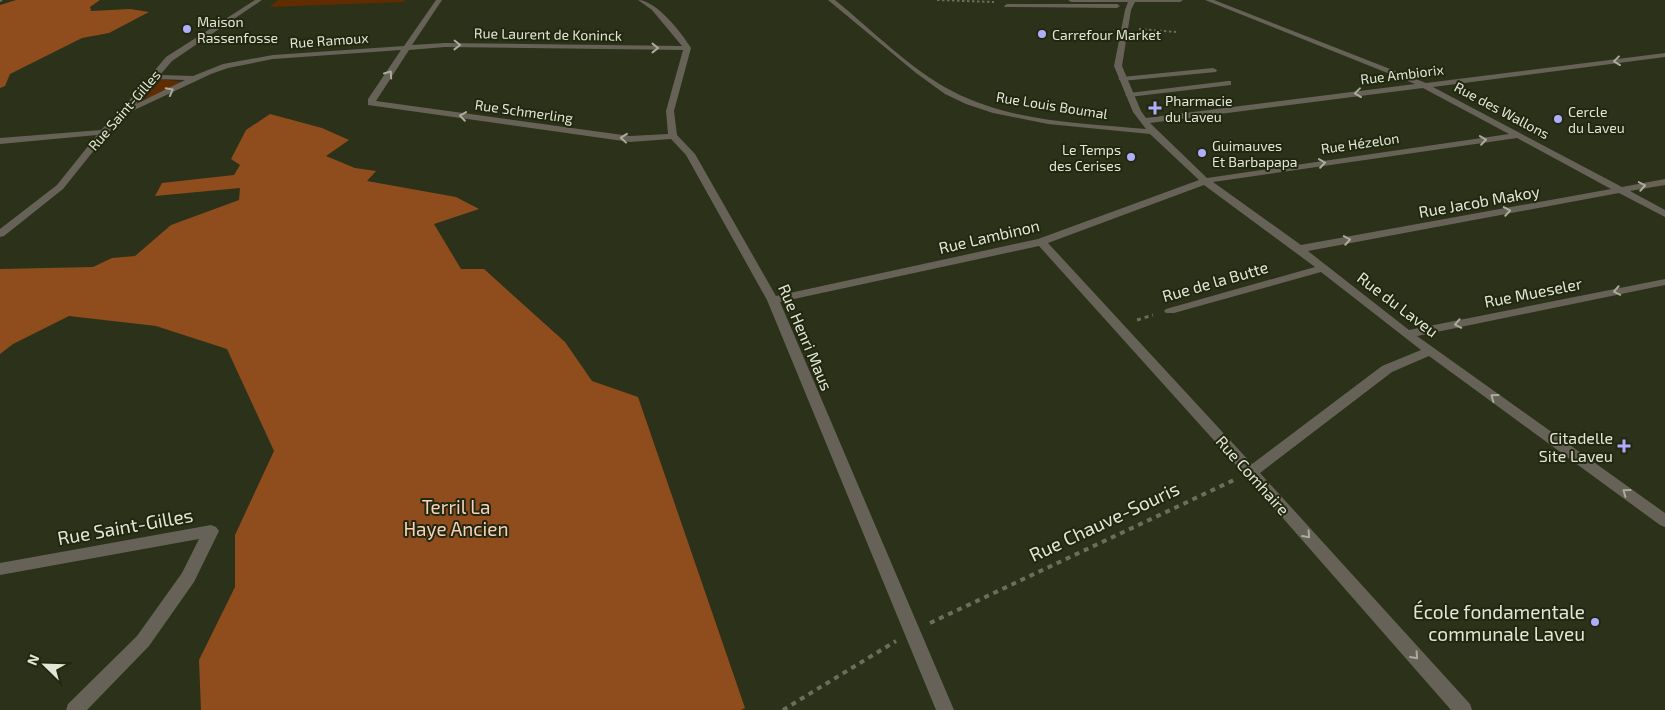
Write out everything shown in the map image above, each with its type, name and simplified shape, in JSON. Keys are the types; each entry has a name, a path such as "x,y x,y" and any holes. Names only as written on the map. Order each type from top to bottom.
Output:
{"street":[{"name":"Rue Saint-Gilles","path":"0,234 60,187 104,132 125,111 169,59 260,0"},
{"path":"409,46 439,0"},
{"path":"641,0 654,9 682,39 687,48 686,61 670,111 673,136"},
{"name":"Rue Louis Boumal","path":"831,0 924,75 949,92 966,100 993,110 1017,115 1153,132"},
{"path":"1071,0 1180,0"},
{"path":"1095,0 1128,10"},
{"name":"Rue des Wallons","path":"1208,0 1424,85 1665,214"},
{"name":"Rue du Laveu","path":"1132,1 1124,28 1118,66 1129,95 1143,121 1153,132 1205,180 1299,249 1407,334 1665,521"},
{"path":"1007,6 1117,6"},
{"name":"Rue Ramoux","path":"125,111 154,99 194,78 226,66 273,57 393,49 409,46"},
{"name":"Rue Laurent de Koninck","path":"409,46 687,48"},
{"name":"Rue Schmerling","path":"409,46 371,103 630,139 673,136"},
{"name":"Rue Ambiorix","path":"1143,121 1665,55"},
{"path":"1122,79 1213,70"},
{"name":"Rue Ramoux","path":"154,77 194,78"},
{"path":"1129,95 1228,83"},
{"path":"0,142 104,132"},
{"name":"Rue Hézelon","path":"1205,180 1520,135"},
{"name":"Rue Henri Maus","path":"673,136 690,154 773,300 945,710"},
{"name":"Rue Lambinon","path":"773,300 1041,242 1188,189 1205,180"},
{"name":"Rue Jacob Makoy","path":"1299,249 1665,182"},
{"name":"Rue Comhaire","path":"1041,242 1251,472 1463,710"},
{"name":"Rue de la Butte","path":"1170,311 1322,268"},
{"name":"Rue Mueseler","path":"1407,334 1665,282"},
{"path":"1251,472 1387,369 1431,351"},
{"name":"Rue Saint-Gilles","path":"0,569 211,531 188,577 143,642 75,710"}],"path":[{"path":"1124,28 1176,32"},
{"name":"Rue de la Butte","path":"1117,325 1170,311"},
{"name":"Rue Chauve-Souris","path":"783,710 912,632 1251,472"}],"shaded area":[{"path":"278,0 405,0 403,2 270,7"},
{"path":"162,79 181,82 151,99 145,98"}],"green space":[{"path":"16,0 100,0 90,7 91,11 130,9 149,12 109,33 82,38 10,74 5,86 0,88 0,5"},
{"name":"Terril La Haye Ancien","path":"270,114 322,128 349,140 326,156 355,168 376,171 367,181 456,197 479,209 434,224 461,269 484,269 565,342 592,381 638,397 745,708 741,710 201,710 199,660 235,587 235,535 274,451 227,349 156,326 69,316 13,344 0,354 0,269 93,267 112,258 135,256 171,225 239,200 240,188 155,196 162,183 234,175 240,165 231,159 246,130"}],"place":[{"name":"Maison Rassenfosse","path":"187,29"},
{"name":"Carrefour Market","path":"1042,34"},
{"name":"Pharmacie du Laveu","path":"1155,108"},
{"name":"Cercle du Laveu","path":"1558,119"},
{"name":"Guimauves Et Barbapapa","path":"1202,153"},
{"name":"Le Temps des Cerises","path":"1131,157"},
{"name":"Citadelle Site Laveu","path":"1624,446"},
{"name":"École fondamentale communale Laveu","path":"1595,622"}]}
